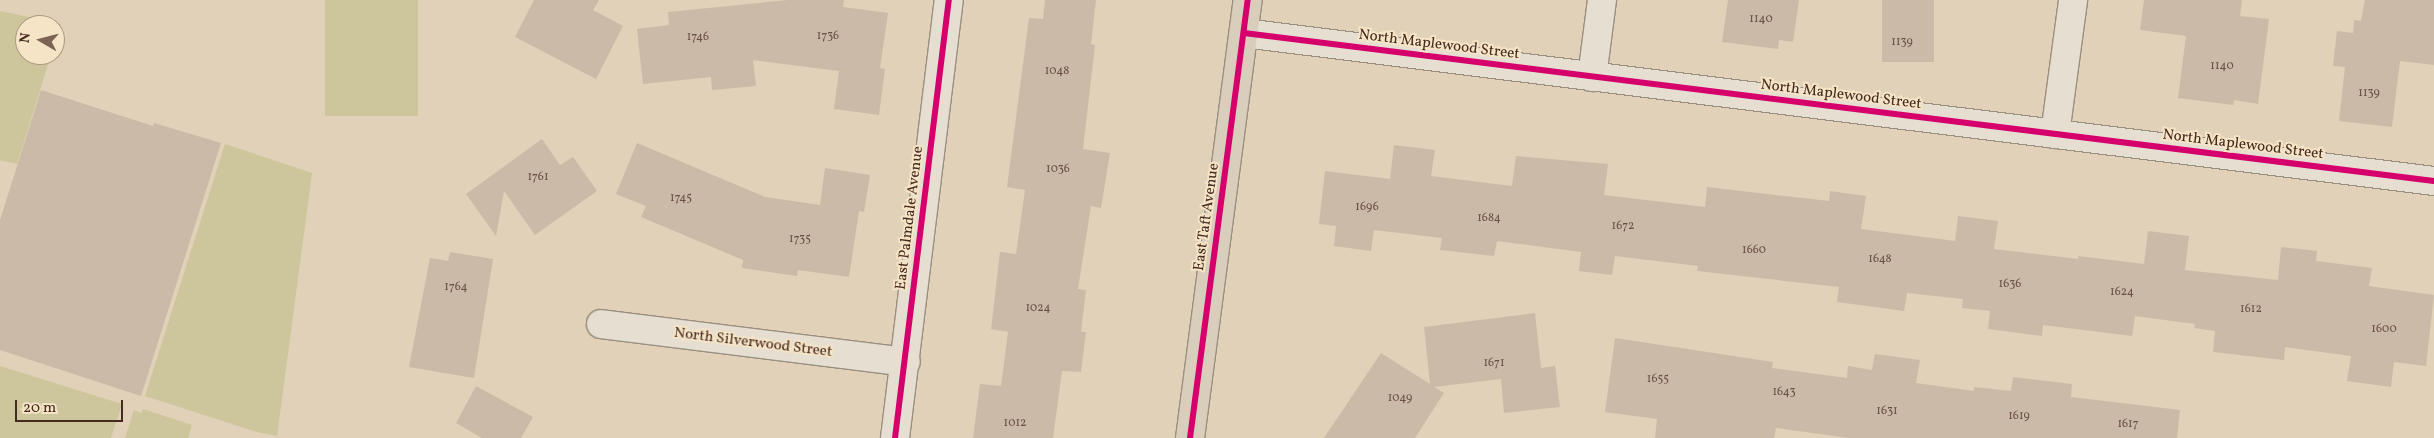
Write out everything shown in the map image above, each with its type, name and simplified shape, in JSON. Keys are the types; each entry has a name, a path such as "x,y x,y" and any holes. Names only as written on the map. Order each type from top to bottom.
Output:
{"main road":[{"name":"East Taft Avenue","path":"1190,438 1248,0"}],"street":[{"name":"East Palmdale Avenue","path":"895,438 906,362 949,0"},
{"path":"1592,77 1602,0"},
{"path":"2055,134 2073,0"},
{"name":"North Maplewood Street","path":"1244,33 2434,181"},
{"name":"North Silverwood Street","path":"601,324 906,362"}],"shaded area":[{"path":"325,0 418,0 418,116 325,116"},
{"path":"0,11 19,15 15,15 15,65 48,65 17,164 0,160"},
{"path":"225,144 312,173 277,436 257,432 145,396"},
{"path":"0,366 122,404 111,438 0,438"},
{"path":"143,409 192,425 188,438 125,438 134,410 141,413"}],"building":[{"path":"534,0 599,0 593,10 623,26 596,79 515,37"},
{"path":"788,0 844,0 843,7 888,13 880,68 885,69 879,115 834,109 839,71 753,60 756,86 712,90 711,77 643,84 637,29 669,25 668,12"},
{"path":"1045,0 1096,0 1091,44 1095,45 1083,149 1110,153 1101,208 1091,206 1078,289 1086,290 1081,332 1086,332 1081,372 1062,371 1053,438 973,438 980,384 1001,386 1008,332 991,329 1000,252 1016,254 1025,190 1007,187 1029,18 1043,19"},
{"path":"1728,0 1799,0 1793,42 1779,40 1778,49 1722,42"},
{"path":"1882,0 1934,0 1934,62 1882,62"},
{"path":"2144,0 2242,0 2240,16 2269,19 2258,104 2234,100 2233,105 2178,98 2186,36 2140,30"},
{"path":"2365,0 2434,0 2434,65 2400,61 2392,127 2339,121 2345,67 2333,66 2337,31 2353,33 2354,20 2361,21"},
{"path":"41,90 153,126 154,123 221,143 141,396 0,350 0,220"},
{"path":"542,139 560,165 573,157 597,191 535,235 504,191 496,236 466,194"},
{"path":"637,143 765,197 820,205 825,168 870,175 864,212 859,211 849,277 798,270 797,276 742,268 743,260 641,217 646,206 616,194"},
{"path":"1394,145 1435,150 1431,176 1512,186 1516,156 1608,164 1604,195 1705,207 1707,187 1829,201 1830,191 1866,196 1861,229 1955,241 1958,216 1998,221 1994,249 2078,259 2078,256 2144,264 2148,231 2189,236 2185,270 2278,280 2281,247 2317,251 2316,261 2372,268 2369,286 2434,295 2426,366 2394,362 2391,387 2347,381 2351,356 2285,347 2284,360 2213,352 2215,331 2194,328 2195,324 2135,316 2132,336 2043,325 2042,336 1988,329 1990,311 1962,308 1963,299 1907,293 1904,311 1837,302 1839,287 1697,271 1698,266 1615,256 1612,275 1579,271 1581,252 1497,241 1494,256 1440,250 1442,238 1374,230 1371,251 1334,246 1336,226 1319,224 1325,171 1390,179"},
{"path":"450,252 493,259 474,378 409,367 430,258 448,261"},
{"path":"1535,313 1541,368 1555,366 1560,407 1504,413 1501,379 1434,387 1444,393 1415,438 1324,438 1381,353 1430,384 1424,327"},
{"path":"1615,338 1773,362 1772,368 1847,378 1848,366 1872,370 1875,354 1920,360 1916,383 1974,391 1974,387 2011,391 2013,377 2072,384 2071,397 2180,410 2177,438 1849,438 1776,428 1774,438 1655,438 1657,419 1605,412"},
{"path":"476,386 533,417 521,438 482,438 456,423"}],"cycle path":[{"path":"895,438 949,0"},
{"path":"1190,438 1248,0"},
{"path":"1244,33 2434,181"}]}
